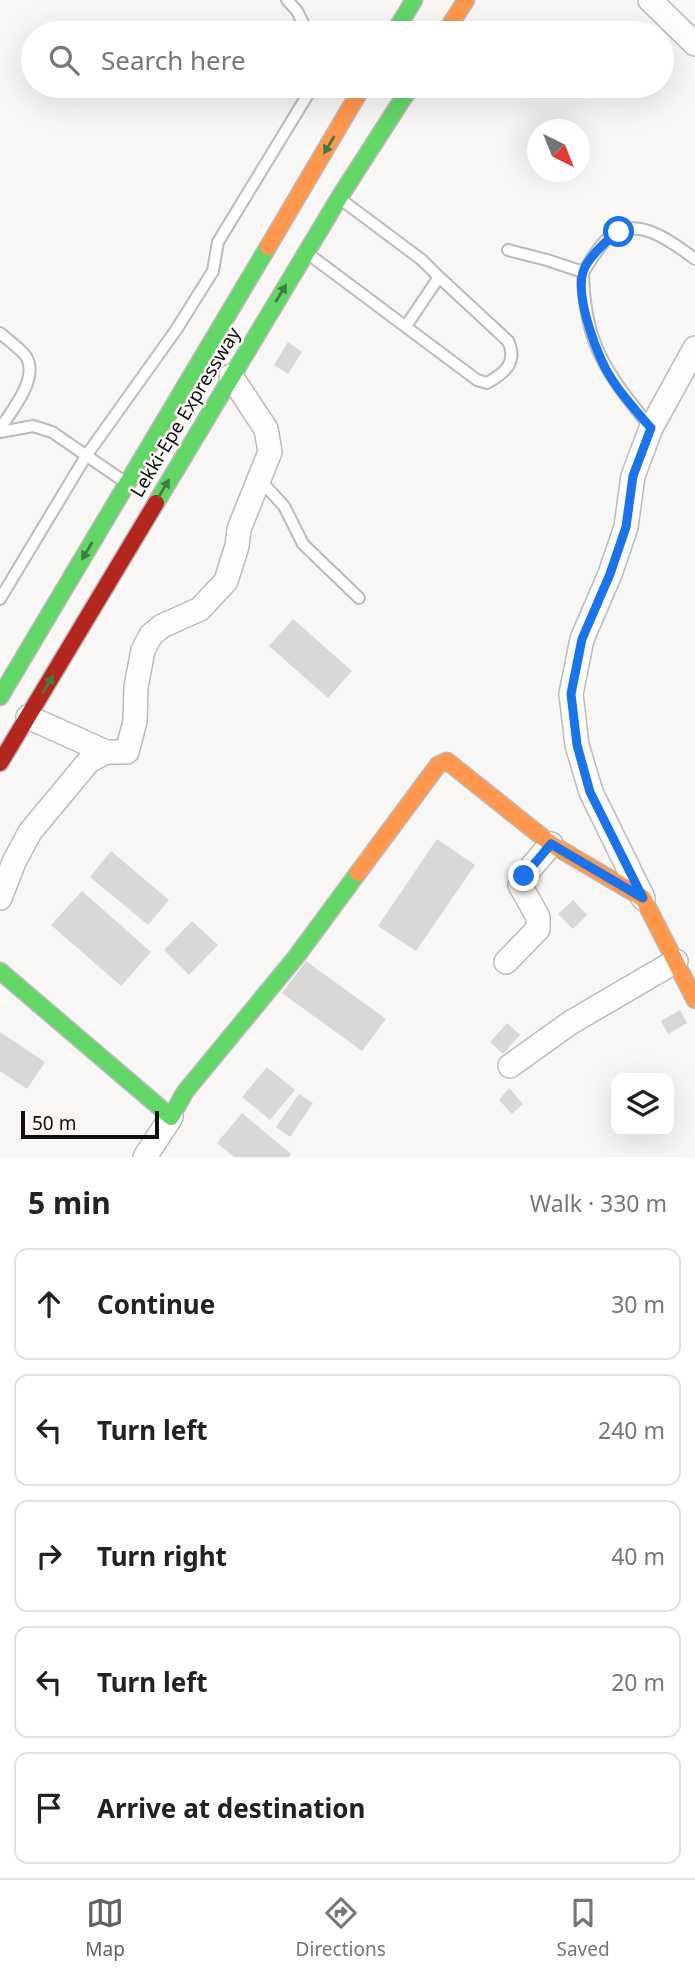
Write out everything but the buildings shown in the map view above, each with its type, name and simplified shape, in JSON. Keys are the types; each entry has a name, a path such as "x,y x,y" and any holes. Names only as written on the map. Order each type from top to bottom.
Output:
{"main road":[{"path":"401,21 414,0"},
{"path":"452,21 466,0"},
{"name":"Lekki-Epe Expressway","path":"0,697 356,98"},
{"name":"Lekki-Epe Expressway","path":"0,763 306,252 403,98"},
{"path":"0,971 171,1117 185,1092 296,957 438,765 447,761 551,844 643,898 695,1000"}],"street":[{"path":"650,0 671,21"},
{"path":"674,23 695,44"},
{"path":"643,898 590,792 577,745 571,694 582,639 610,574 626,527 633,476 651,428 695,348"},
{"path":"28,717 106,752 127,752 135,721 136,687 143,650 151,635 162,626 200,609 226,581 237,547 239,529 270,452 266,429 231,376"},
{"path":"0,898 14,862 30,832 89,761 106,752"},
{"path":"506,962 538,929 538,917 520,885 524,876 551,844"},
{"path":"510,1066 569,1023 676,961"},
{"path":"145,1157 171,1117"}],"lane":[{"path":"287,0 302,21"},
{"path":"0,599 86,456 176,330 213,271 218,242 306,98"},
{"path":"306,252 477,380 487,383 507,368 513,359 508,341 439,277 339,198"},
{"path":"651,428 613,380 591,339 583,297 583,272 607,239 619,232 636,228 655,232 695,259"},
{"path":"508,250 583,272"},
{"path":"406,326 439,277"},
{"path":"0,333 26,356 29,370 28,383 0,430"},
{"path":"0,430 33,426 52,432 128,484"},
{"path":"260,480 284,506 303,544 359,598"}],"traffic: fast":[{"path":"401,21 414,0"},
{"path":"156,503 339,198 403,98"},
{"path":"0,697 268,247"},
{"path":"0,971 171,1117 185,1092 296,957 358,873"}],"traffic: slow":[{"path":"453,21 466,0"},
{"path":"268,247 356,98"},
{"path":"358,873 438,765 447,761 551,844 643,898 695,1000"}],"traffic: jam":[{"path":"0,763 156,503"}],"route":[{"path":"524,876 551,844 643,898 590,792 577,745 571,694 582,639 610,574 626,527 633,476 651,428 613,380 591,339 583,297 583,272 607,239 619,232"}]}
